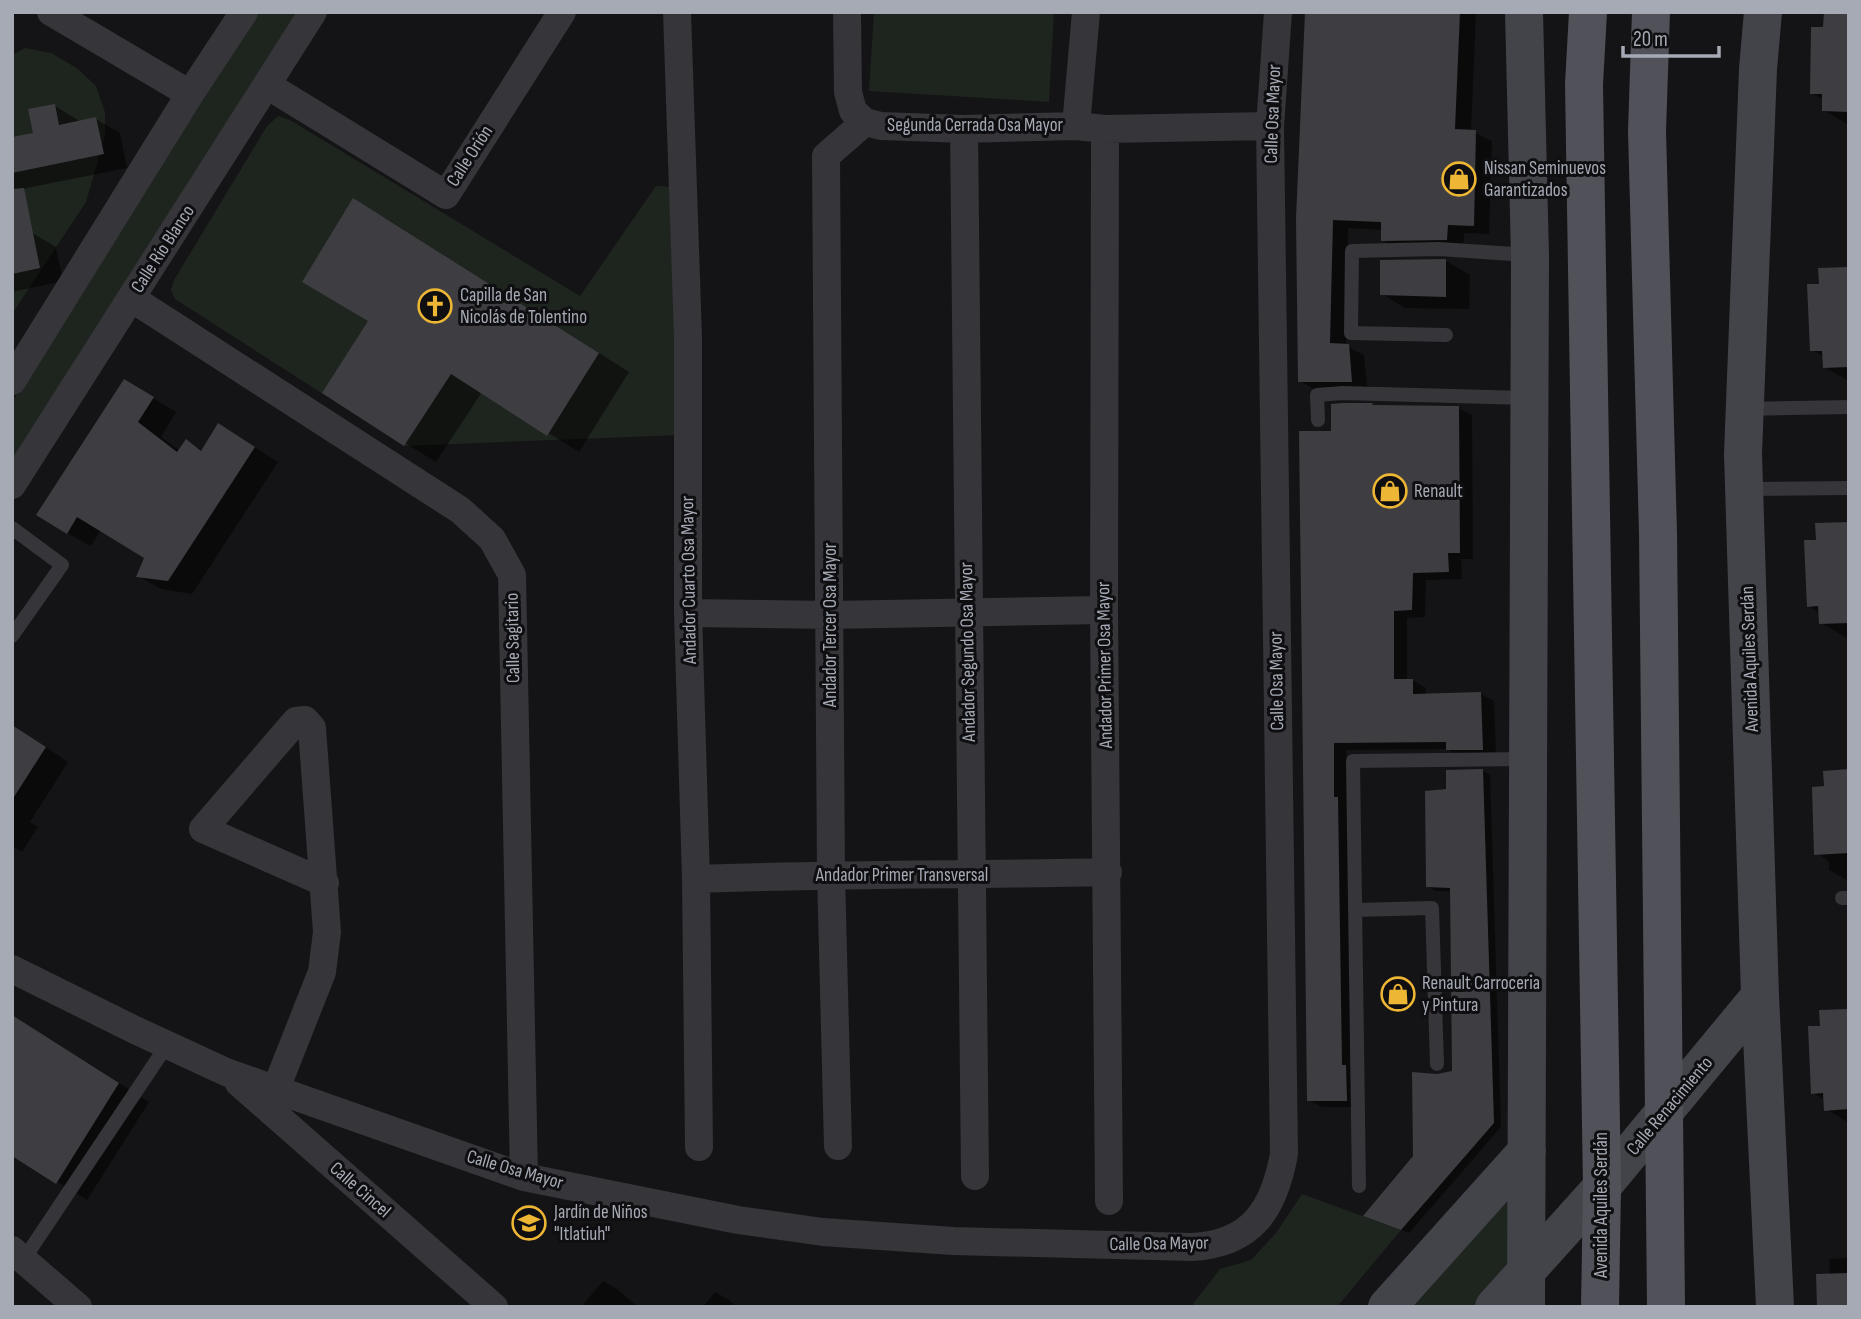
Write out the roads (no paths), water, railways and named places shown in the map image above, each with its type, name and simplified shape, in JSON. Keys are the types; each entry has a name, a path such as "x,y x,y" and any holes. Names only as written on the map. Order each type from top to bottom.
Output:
{"main road":[{"name":"Avenida Aquiles Serdán","path":"1588,12 1584,84 1602,1187 1600,1307"},
{"path":"1651,12 1647,131 1658,533 1666,1307"}],"street":[{"path":"51,12 190,94"},
{"path":"12,381 244,12"},
{"name":"Calle Río Blanco","path":"12,485 313,12"},
{"name":"Calle Orión","path":"267,85 446,195 562,12"},
{"name":"Andador Cuarto Osa Mayor","path":"677,12 688,337 688,613 696,879 699,1147"},
{"name":"Segunda Cerrada Osa Mayor","path":"847,12 848,92 853,111 865,122 881,126 964,129 1270,126"},
{"name":"Segunda Cerrada Osa Mayor","path":"1076,126 1086,12"},
{"name":"Calle Osa Mayor","path":"12,969 226,1072 524,1177 738,1220 823,1232 953,1241 1144,1247 1208,1246 1250,1228 1260,1218 1279,1183 1284,1154 1270,126 1279,12"},
{"path":"1524,12 1530,256 1526,1289"},
{"name":"Avenida Aquiles Serdán","path":"1763,12 1756,95 1744,489 1760,996 1776,1307"},
{"name":"Andador Tercer Osa Mayor","path":"838,1146 831,874 826,156 865,122"},
{"name":"Andador Segundo Osa Mayor","path":"964,129 975,1176"},
{"name":"Andador Primer Osa Mayor","path":"1105,129 1104,610 1109,1201"},
{"name":"Calle Sagitario","path":"131,298 460,510 492,539 512,575 524,1177"},
{"path":"688,613 830,615 1104,610"},
{"path":"275,1091 323,972 327,932 325,883 312,728 305,720 296,721 203,829 325,883"},
{"name":"Andador Primer Transversal","path":"696,879 831,874 1108,872"},
{"name":"Calle Renacimiento","path":"1494,1307 1526,1289 1602,1187 1760,996"},
{"name":"Calle Cincel","path":"226,1072 494,1307"},
{"path":"1387,1307 1527,1151"},
{"path":"18,1255 78,1307"}],"lane":[{"path":"1446,335 1351,333 1352,251 1438,249 1530,256"},
{"path":"1318,420 1317,395 1343,393 1528,398"},
{"path":"1745,409 1849,407"},
{"path":"1744,489 1849,488"},
{"path":"12,528 62,565 12,636"},
{"path":"1359,1186 1353,761 1528,759"},
{"path":"1355,910 1432,908 1437,1064"},
{"path":"18,1255 167,1045"}],"place":[{"name":"Nissan Seminuevos Garantizados","path":"1459,179"},
{"name":"Capilla de San Nicolás de Tolentino","path":"435,306"},
{"name":"Renault","path":"1390,491"},
{"name":"Renault Carroceria y Pintura","path":"1398,994"},
{"name":"Jardín de Niños \"Itlatiuh\"","path":"529,1223"}]}
